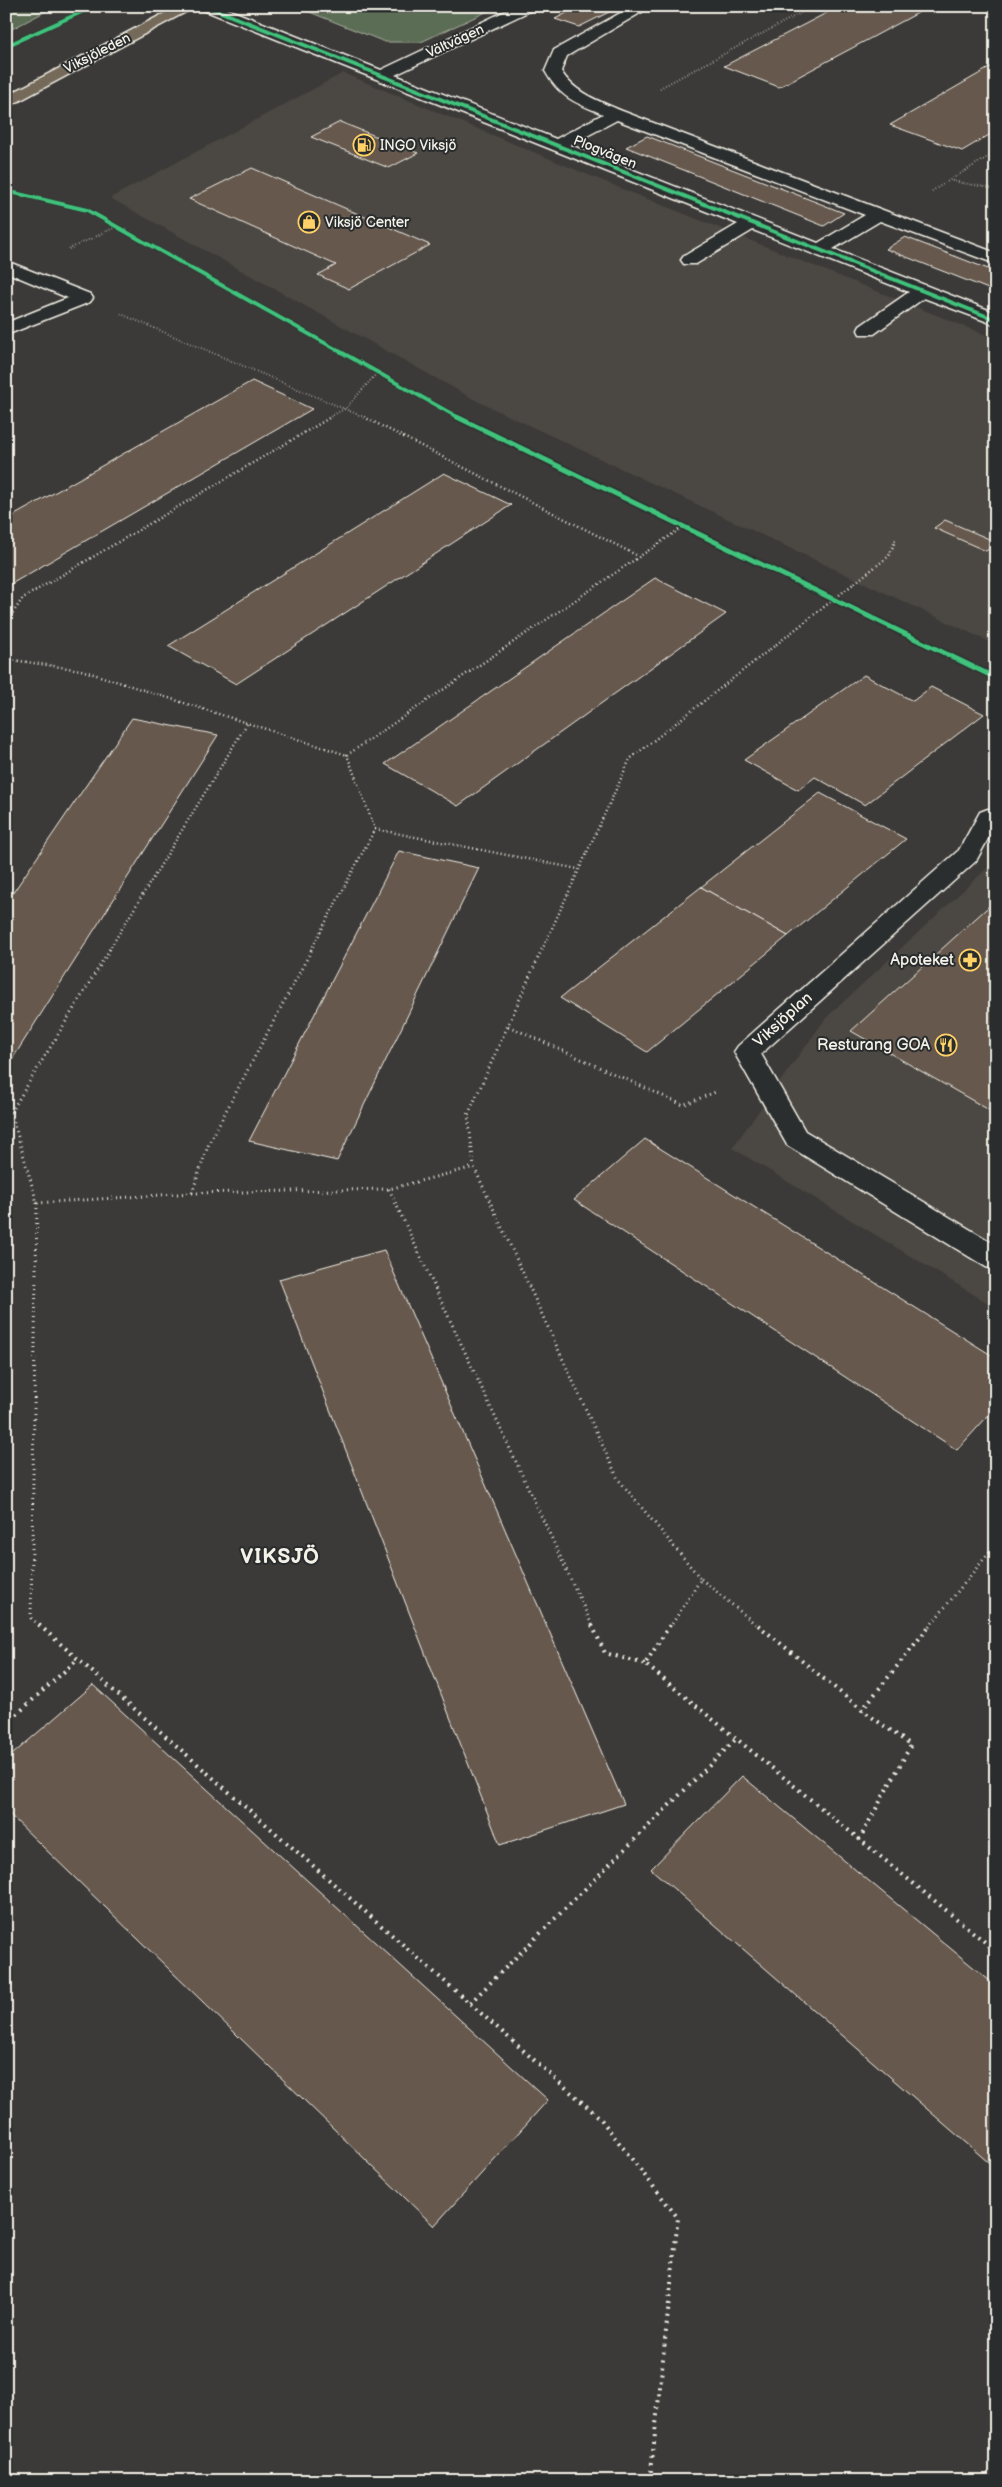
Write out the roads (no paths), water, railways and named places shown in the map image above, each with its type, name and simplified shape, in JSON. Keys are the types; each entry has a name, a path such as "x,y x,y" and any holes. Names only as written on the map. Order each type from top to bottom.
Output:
{"main road":[{"name":"Viksjöleden","path":"6,103 61,72 190,6"}],"street":[{"name":"Plogvägen","path":"206,6 996,320"},
{"name":"Vältvägen","path":"381,76 529,6"},
{"path":"645,6 560,53 554,63 553,71 561,86 580,99 616,114 996,259"},
{"path":"556,146 616,114"},
{"path":"818,250 879,214"},
{"path":"690,260 752,223"},
{"path":"6,266 84,298 6,330"},
{"path":"867,330 922,291"},
{"name":"Viksjöplan","path":"988,817 968,855 747,1052 796,1138 996,1259"}],"place":[{"name":"INGO Viksjö","path":"364,145"},
{"name":"Viksjö Center","path":"309,222"},
{"name":"Apoteket","path":"970,960"},
{"name":"Resturang GOA","path":"946,1045"}],"district":[{"name":"VIKSJÖ","path":"280,1556"}]}
